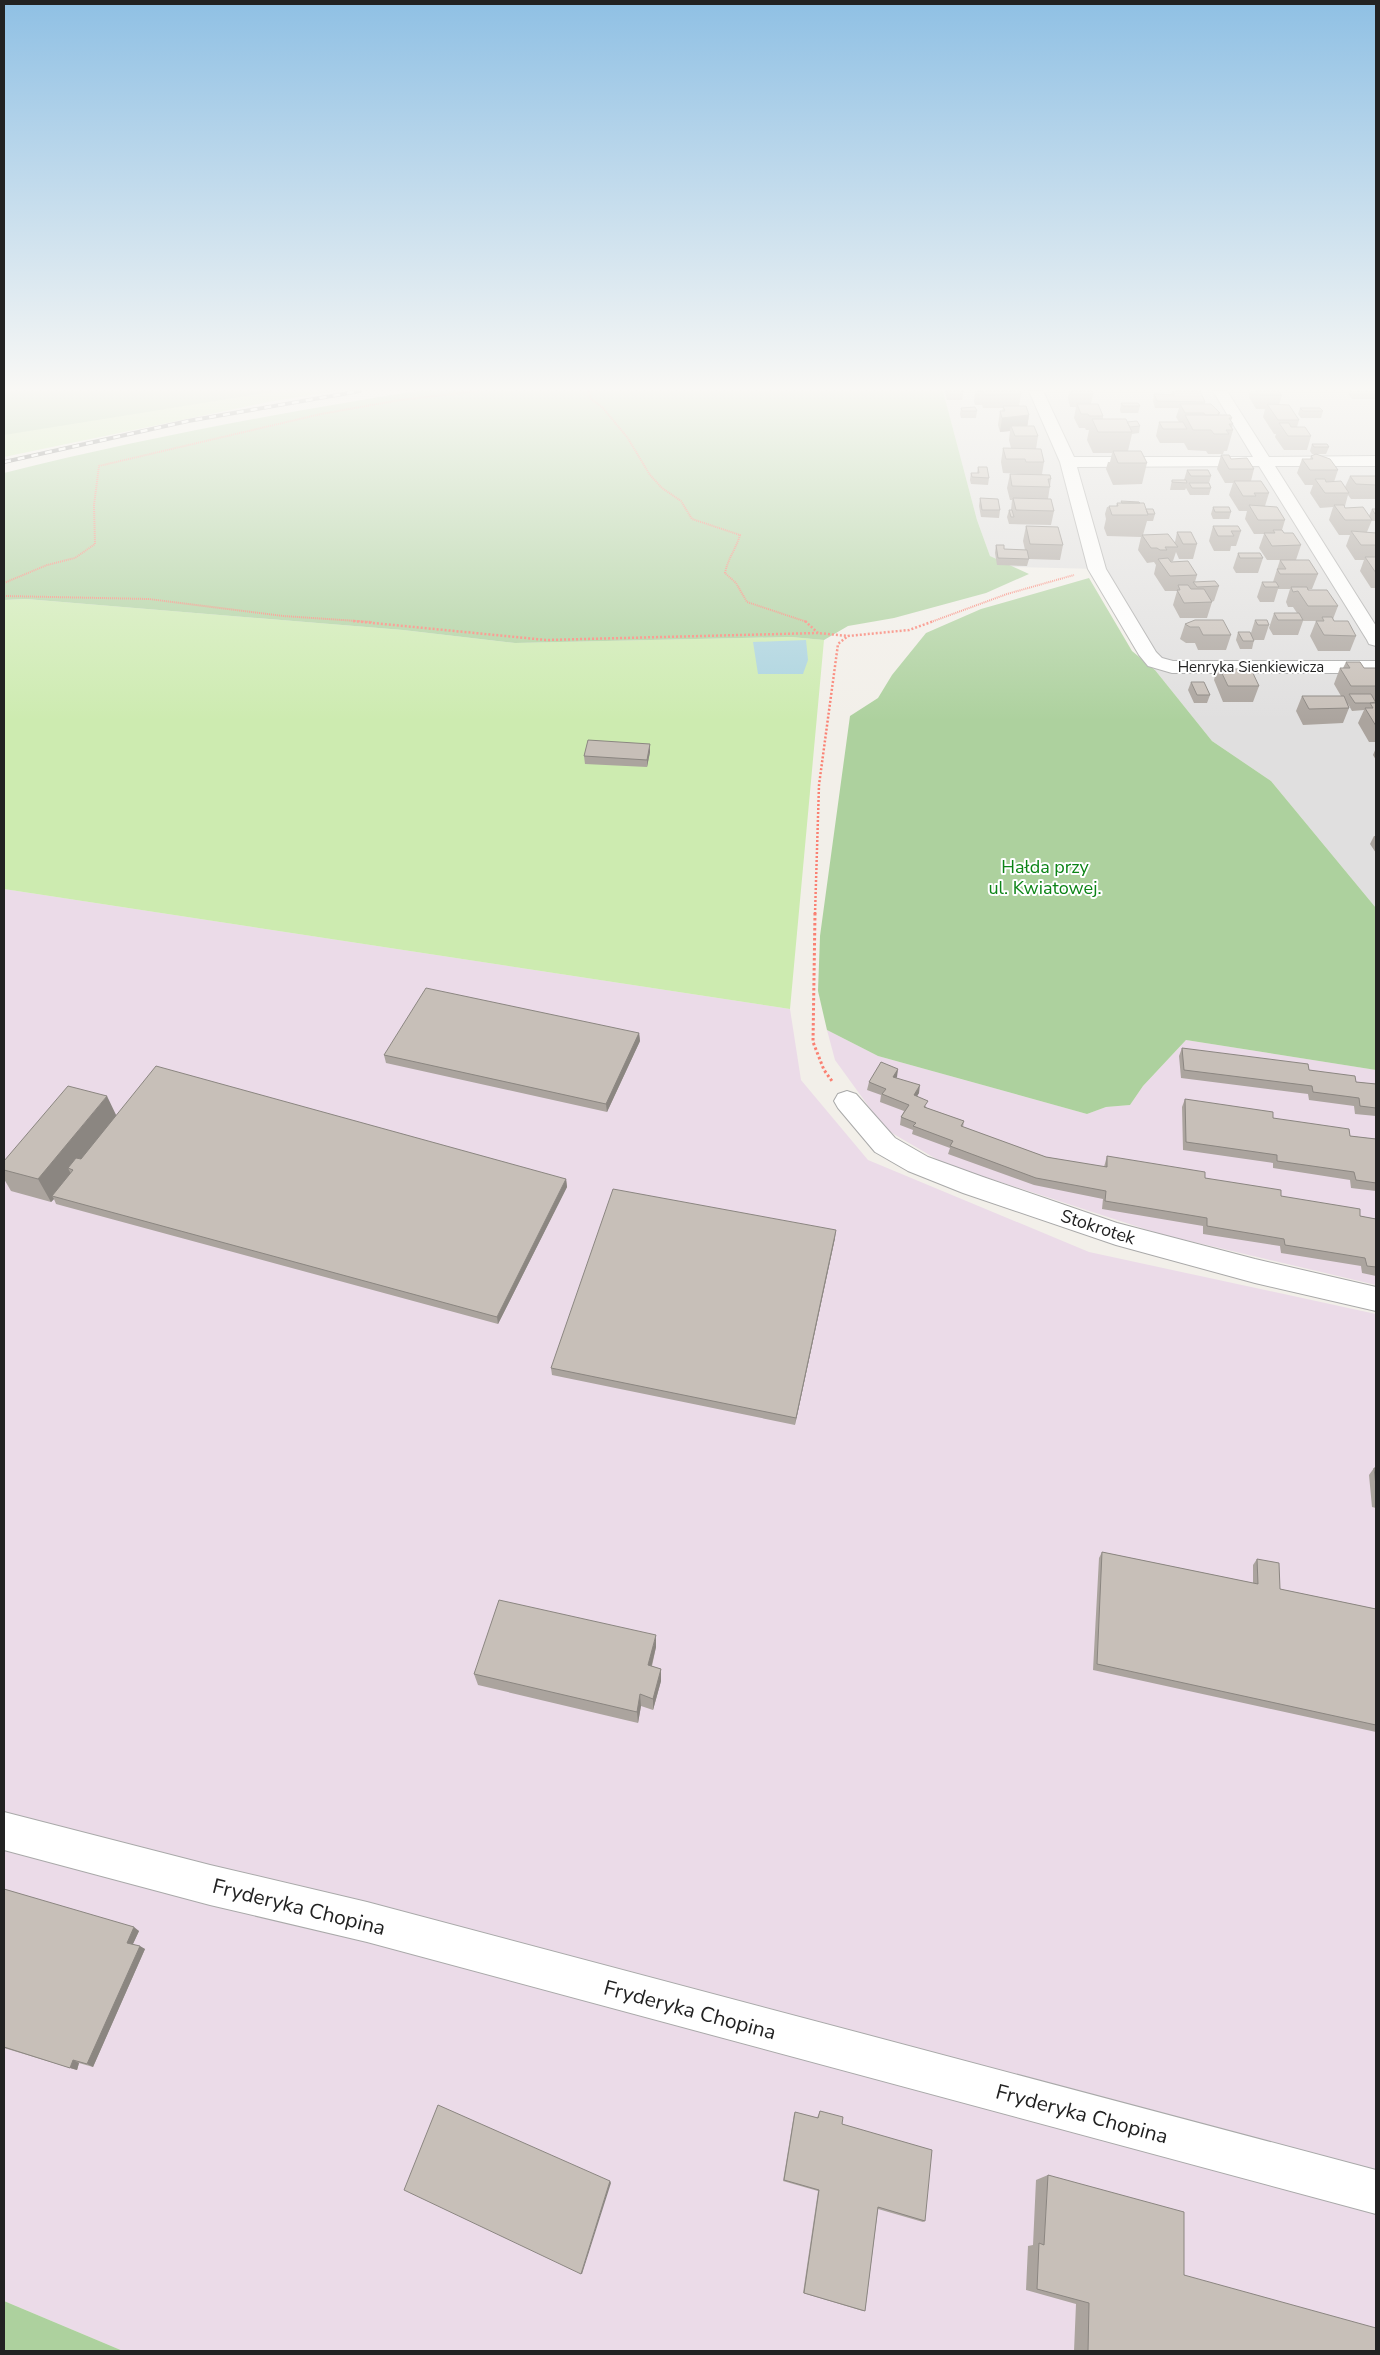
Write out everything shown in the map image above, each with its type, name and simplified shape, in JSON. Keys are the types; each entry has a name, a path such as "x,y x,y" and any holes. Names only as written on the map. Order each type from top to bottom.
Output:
{"street":[{"name":"Henryka Sienkiewicza","path":"1079,501 1097,569 1148,655 1156,662 1172,667 1376,667"},
{"path":"1288,501 1376,640"},
{"name":"Stokrotek","path":"847,1102 885,1145 918,1164 973,1185 1116,1234 1255,1271 1376,1299"},
{"name":"Fryderyka Chopina","path":"4,1831 210,1885 367,1922 1376,2192"}],"path":[{"path":"4,583 47,565 75,558 95,544 93,528 94,501"},
{"path":"681,501 692,519 740,535 737,546 728,558 725,573 736,583 747,602 806,621 818,633"},
{"path":"4,596 149,599 283,616 402,624 546,640 818,633 848,636 908,630 1007,594 1097,569"},
{"path":"847,1102 824,1070 812,1042 819,785 838,644 848,636"}],"shaded area":[{"path":"972,501 1376,501 1376,908 1271,781 1212,741 1155,670 1106,567 1097,569 1012,567 990,556"},
{"path":"4,889 790,1009 801,1080 868,1160 1089,1252 1376,1314 1376,2351 123,2351 4,2301"},
{"path":"827,1030 878,1056 1087,1114 1106,1107 1130,1105 1143,1086 1186,1040 1376,1070 1376,1285 1160,1234 945,1164 885,1129 835,1060"}],"green space":[{"path":"4,501 972,501 990,556 1029,574 986,593 894,618 848,626 824,640 791,637 515,643 403,630 26,599 4,600"},
{"name":"Hałda przy ul. Kwiatowej.","path":"1089,578 1132,651 1155,670 1212,741 1271,781 1376,908 1376,1070 1186,1040 1143,1086 1130,1105 1106,1107 1087,1114 878,1056 827,1030 818,991 820,936 850,716 878,698 892,675 926,633 981,609"},
{"path":"26,599 403,630 515,643 791,637 824,640 790,1009 4,889 4,600"},
{"path":"4,2301 123,2351 4,2351"}],"water":[{"path":"806,640 808,660 803,674 758,674 753,642"}],"building":[{"path":"980,501 998,501 1000,510 982,510"},
{"path":"1014,501 1051,501 1054,511 1016,510"},
{"path":"1121,501 1139,502 1140,503 1122,503"},
{"path":"1117,503 1144,503 1148,515 1112,515 1109,506 1118,506"},
{"path":"1249,505 1277,507 1285,520 1258,520"},
{"path":"1334,505 1344,505 1345,508 1363,507 1372,520 1345,520"},
{"path":"1213,507 1229,507 1231,512 1215,512"},
{"path":"1146,509 1153,509 1155,514 1148,514"},
{"path":"1009,510 1012,510 1014,517 1011,517"},
{"path":"1026,526 1058,527 1063,545 1030,544"},
{"path":"1213,526 1238,526 1241,531 1231,531 1234,536 1218,536"},
{"path":"1273,530 1293,533 1301,545 1272,546 1264,533 1275,533"},
{"path":"1351,531 1376,533 1376,545 1361,545"},
{"path":"1177,532 1191,532 1197,544 1183,544"},
{"path":"1168,534 1178,547 1165,547 1167,550 1151,548 1142,535"},
{"path":"996,545 1004,545 1004,549 1027,550 1029,559 998,558"},
{"path":"1238,553 1260,553 1263,558 1240,558"},
{"path":"1365,557 1376,557 1376,573"},
{"path":"1168,558 1171,562 1188,561 1197,575 1170,576 1158,559"},
{"path":"1280,560 1309,560 1318,574 1280,574 1277,569 1286,569"},
{"path":"1215,581 1219,586 1197,587 1193,582"},
{"path":"1262,582 1276,582 1279,587 1265,587"},
{"path":"1178,585 1188,585 1191,589 1204,589 1212,602 1184,603 1177,590 1180,590"},
{"path":"1291,587 1307,587 1308,590 1327,590 1338,606 1308,606 1298,591 1293,592"},
{"path":"1274,613 1299,613 1303,620 1278,620"},
{"path":"1322,617 1332,617 1334,621 1348,621 1356,636 1324,635 1316,621 1324,621"},
{"path":"1195,620 1223,620 1231,635 1203,635 1199,627 1190,627 1185,624"},
{"path":"1255,620 1267,620 1269,625 1258,625"},
{"path":"1238,632 1250,632 1254,641 1243,641"},
{"path":"1346,662 1360,662 1364,668 1376,668 1376,686 1351,686 1340,668 1350,668"},
{"path":"1218,665 1231,665 1233,669 1251,669 1259,686 1228,686"},
{"path":"1191,682 1204,682 1210,695 1197,695"},
{"path":"1349,694 1371,694 1376,703 1355,703"},
{"path":"1302,696 1344,696 1349,708 1309,709"},
{"path":"1376,702 1376,726 1365,708 1373,708 1370,703"},
{"path":"588,740 650,744 647,760 584,756"},
{"path":"426,988 639,1033 606,1104 384,1055"},
{"path":"1182,1048 1308,1064 1309,1070 1355,1076 1356,1082 1376,1084 1376,1108 1360,1106 1359,1098 1313,1092 1312,1086 1184,1070"},
{"path":"881,1062 898,1069 893,1077 920,1085 914,1095 928,1101 924,1107 964,1121 961,1126 1046,1157 1107,1167 1107,1156 1205,1172 1205,1178 1281,1190 1281,1196 1360,1209 1360,1216 1376,1219 1376,1267 1367,1266 1365,1258 1285,1245 1284,1239 1207,1226 1207,1218 1105,1201 1106,1191 1036,1178 950,1146 953,1141 913,1126 916,1123 901,1117 909,1105 882,1094 886,1089 869,1082"},
{"path":"156,1066 566,1179 497,1317 52,1196 73,1170 68,1168 76,1158 81,1159"},
{"path":"68,1086 107,1096 38,1179 4,1170 4,1161"},
{"path":"1185,1099 1273,1112 1273,1118 1349,1129 1350,1136 1376,1139 1376,1183 1356,1180 1354,1172 1277,1161 1277,1155 1186,1142"},
{"path":"613,1189 836,1230 796,1418 551,1368"},
{"path":"1374,1468 1376,1468 1376,1486"},
{"path":"1102,1552 1258,1584 1257,1559 1279,1563 1280,1589 1376,1609 1376,1725 1097,1664"},
{"path":"499,1600 656,1635 648,1665 661,1669 653,1699 640,1694 637,1712 474,1674"},
{"path":"4,1889 134,1927 127,1943 140,1946 87,2064 73,2060 70,2068 4,2047"},
{"path":"438,2105 610,2181 581,2274 404,2190"},
{"path":"820,2111 843,2117 842,2124 932,2150 925,2221 878,2207 865,2311 804,2293 819,2190 784,2180 795,2112 818,2118"},
{"path":"1048,2175 1184,2212 1184,2275 1376,2328 1376,2351 1088,2351 1089,2303 1037,2289 1039,2243 1044,2245"}]}
